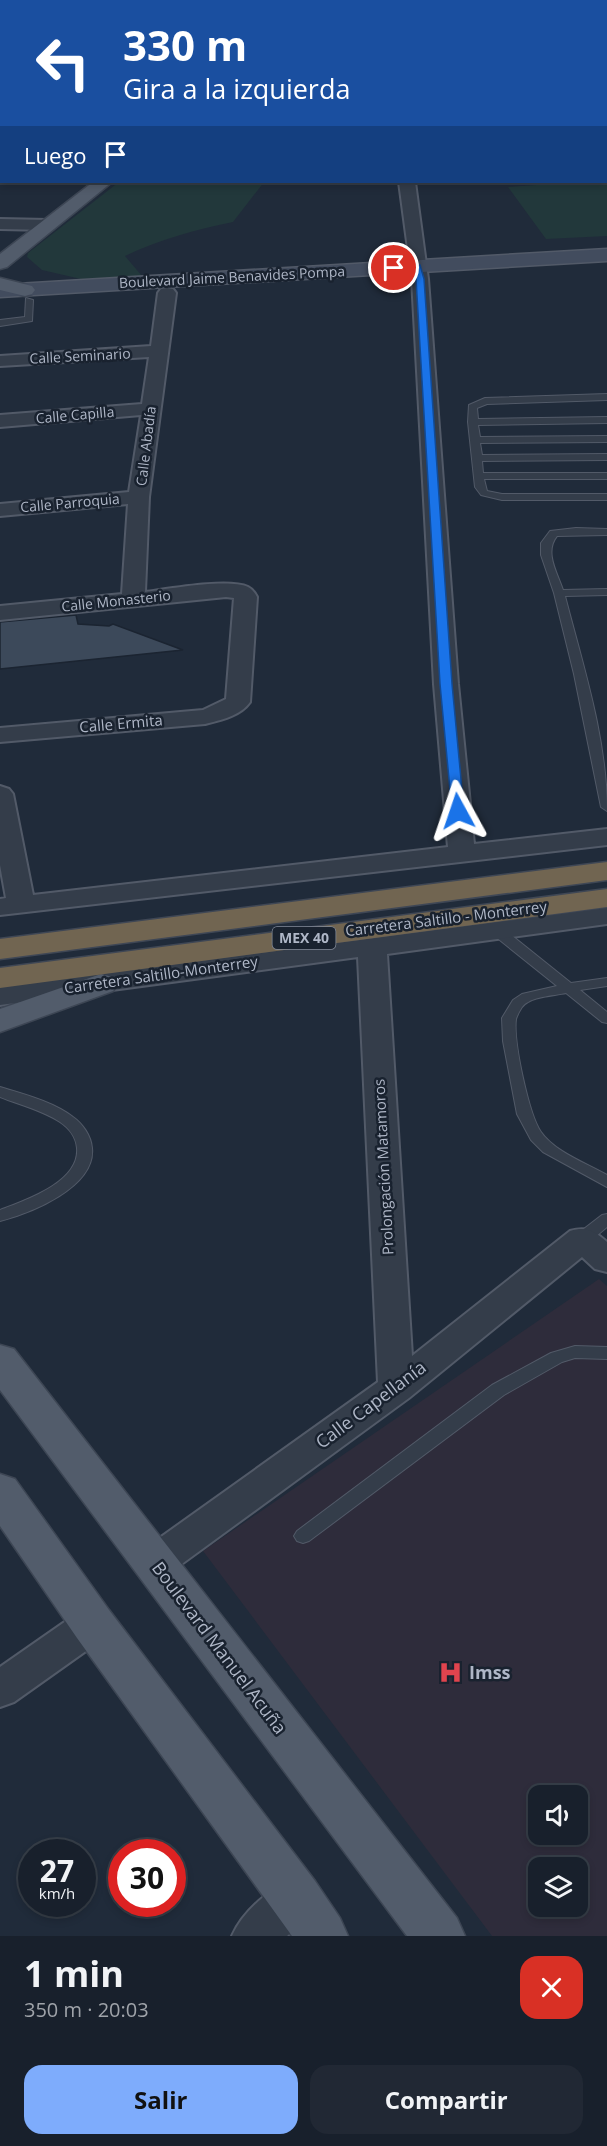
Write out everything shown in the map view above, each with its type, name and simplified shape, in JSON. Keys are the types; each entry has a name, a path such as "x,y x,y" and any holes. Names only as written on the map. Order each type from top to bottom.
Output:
{"highway":[{"name":"Carretera Saltillo - Monterrey","path":"0,949 607,871"},
{"name":"Carretera Saltillo - Monterrey","path":"0,978 607,898"}],"main road":[{"path":"0,263 102,183"},
{"path":"0,284 27,295"},
{"path":"0,1021 101,984"},
{"name":"Boulevard Manuel Acuña","path":"0,1360 439,1936"},
{"path":"0,1491 93,1624 297,1898 322,1936"}],"street":[{"path":"407,183 418,273 446,684 462,853"},
{"path":"0,224 48,225"},
{"name":"Boulevard Jaime Benavides Pompa","path":"0,291 27,295 168,293 607,255"},
{"name":"Boulevard Jaime Benavides Pompa","path":"0,302 27,295 418,273 607,268"},
{"name":"Calle Abadía","path":"133,599 139,497 168,293"},
{"name":"Calle Seminario","path":"0,361 160,351"},
{"name":"Calle Capilla","path":"0,421 150,409"},
{"name":"Calle Parroquia","path":"0,510 139,497"},
{"name":"Calle Monasterio","path":"0,613 231,590 241,592 246,597 238,702"},
{"name":"Calle Ermita","path":"0,735 205,717 222,712 238,702"},
{"path":"0,794 11,906 607,837"},
{"name":"Carretera Saltillo-Monterrey","path":"0,996 607,916"},
{"name":"Prolongación Matamoros","path":"372,946 396,1388"},
{"name":"Calle Capellanía","path":"154,1563 599,1239"},
{"path":"0,1689 93,1624"},
{"path":"254,1936 297,1898"}],"lane":[{"path":"0,323 29,319 27,295"},
{"path":"607,397 479,402 472,407 481,491 493,496 607,497"},
{"path":"473,422 607,420"},
{"path":"475,440 607,439"},
{"path":"477,458 607,457"},
{"path":"479,476 607,476"},
{"path":"607,532 564,531 549,537 546,543 546,555 559,593 580,674 607,807"},
{"path":"559,593 607,592"},
{"path":"496,930 607,1019"},
{"path":"607,982 527,997 518,1003 509,1018 510,1041 524,1114 536,1136 548,1148 607,1182"},
{"path":"0,1092 62,1117 81,1134 87,1152 84,1163 62,1187 0,1216"},
{"path":"303,1536 498,1390 557,1357 574,1352 607,1353"}],"shaded area":[{"name":"Imss","path":"599,1279 607,1286 607,1936 492,1936 203,1551"}],"green space":[{"path":"118,183 263,183 233,222 178,236 125,256 142,276 81,279 42,270 27,257 28,253"},
{"path":"607,183 607,236 546,239 508,187"}],"building":[{"path":"76,615 78,624 109,626 113,624 183,650 0,669 0,622"}],"place":[{"name":"Imss","path":"451,1673"}],"route":[{"path":"394,268 417,266 420,279 425,385 446,684 458,811"}]}
